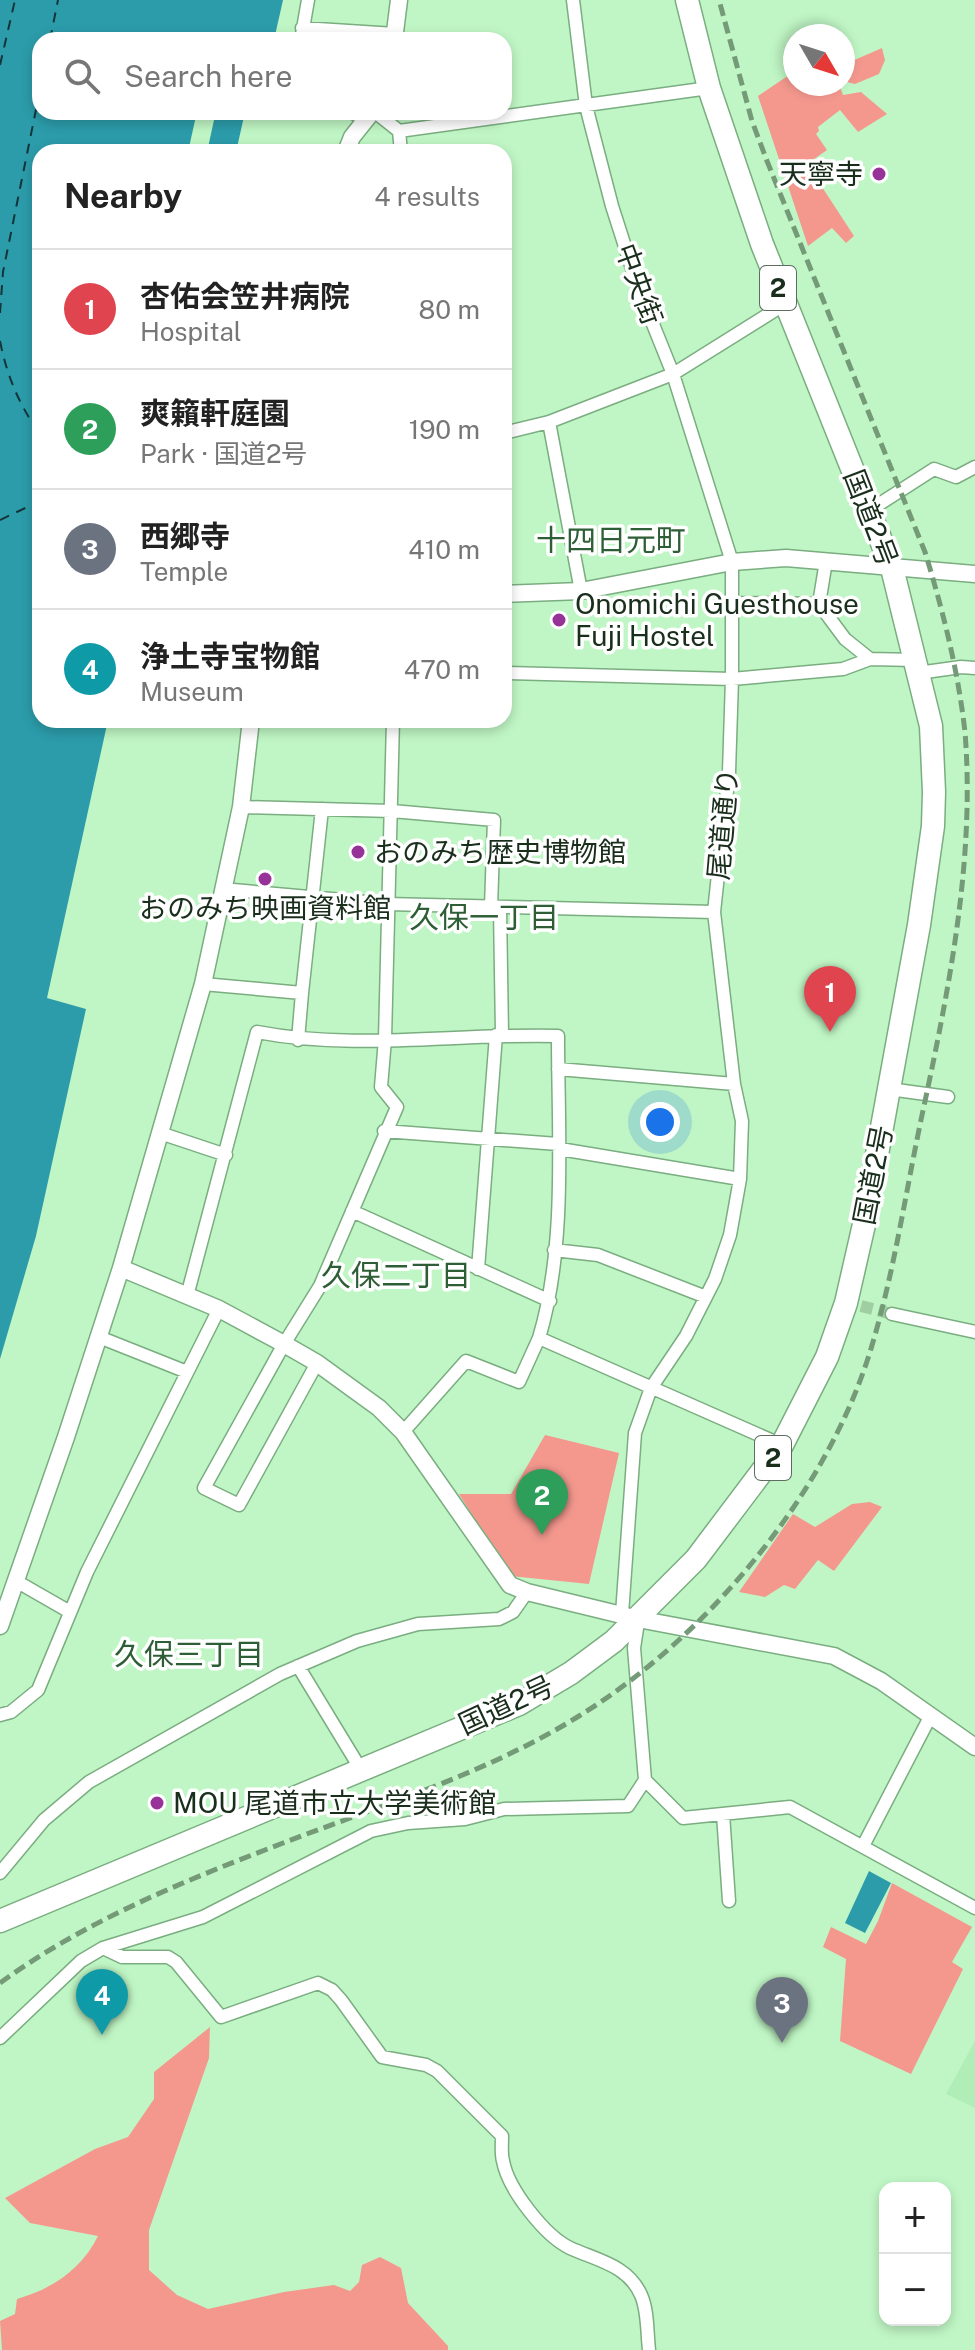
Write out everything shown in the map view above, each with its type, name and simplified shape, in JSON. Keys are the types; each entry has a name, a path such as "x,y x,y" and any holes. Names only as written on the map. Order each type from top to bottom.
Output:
{"highway":[{"name":"国道2号","path":"0,1921 519,1704 571,1673 614,1641 630,1616 718,1533 782,1445 854,1305 865,1220 923,902 933,826 931,726 892,568 785,304 709,88 687,0"}],"street":[{"path":"302,32 308,0"},
{"path":"395,32 399,0"},
{"name":"中央街","path":"573,0 586,106 612,206 638,287 673,374 732,562"},
{"path":"512,116 709,88"},
{"path":"349,144 366,120"},
{"path":"381,120 399,131 481,120"},
{"path":"399,131 400,144"},
{"path":"512,431 549,422 673,374 785,304"},
{"path":"549,422 581,591"},
{"path":"870,510 934,469 956,477 975,467"},
{"path":"512,594 581,591 732,562 786,558 975,574"},
{"path":"826,561 819,604 845,639 870,659 916,667 975,668"},
{"name":"尾道通り","path":"645,1780 630,1616 635,1433 651,1388 686,1336 706,1297 730,1235 740,1179 742,1121 734,1084 714,912 729,772 732,562"},
{"path":"732,603 819,604"},
{"path":"512,673 732,679 843,669 870,659"},
{"path":"0,1626 121,1268 203,984 241,807 250,728"},
{"path":"317,1363 239,1505 204,1488 320,1286 384,1131 397,1107 381,1087 385,1039 393,728"},
{"path":"241,807 392,811 494,820 499,1034 478,1269"},
{"path":"298,1040 322,809"},
{"path":"222,889 387,904 714,912"},
{"path":"203,984 302,993"},
{"path":"187,1296 257,1032 298,1040 346,1042 499,1034 558,1036 559,1146 554,1250 550,1301 539,1338 519,1382 466,1361 403,1432"},
{"path":"558,1069 734,1084"},
{"path":"889,1089 948,1097"},
{"path":"384,1131 559,1146 740,1179"},
{"path":"160,1133 226,1155"},
{"path":"352,1211 550,1301"},
{"path":"554,1250 598,1255 706,1297"},
{"path":"121,1268 219,1309 284,1344 317,1363 379,1408 403,1432 504,1580 527,1592 630,1616 834,1656 881,1681 975,1747"},
{"path":"0,1715 11,1712 38,1690 87,1572 219,1309"},
{"path":"892,1314 975,1332"},
{"path":"99,1337 187,1372"},
{"path":"539,1338 782,1445"},
{"path":"16,1581 70,1612"},
{"path":"0,1873 44,1820 89,1782 298,1666 357,1641 418,1624 499,1619 513,1612 527,1592"},
{"path":"298,1666 360,1768"},
{"path":"863,1846 930,1717"},
{"path":"0,2038 81,1961 103,1948 203,1917 360,1836 384,1827 465,1819 504,1809 628,1806 645,1780 683,1818 790,1807 975,1908"},
{"path":"723,1814 729,1901"},
{"path":"103,1948 122,1957 168,1957 176,1962 221,2017 318,1983 332,1990 382,2057 426,2065 437,2071 502,2136 503,2163 538,2222 568,2247 613,2265 629,2277 642,2295 649,2350"}],"shaded area":[{"path":"882,48 885,60 879,74 855,84 855,60"},
{"path":"783,79 783,96 855,96 855,93 861,92 887,114 858,132 840,110 818,127 816,134 827,150 807,164 854,236 846,243 832,228 808,246 758,96"},
{"path":"545,1435 619,1453 589,1584 510,1576 459,1494 511,1494"},
{"path":"870,1502 882,1507 834,1571 818,1560 795,1589 784,1585 765,1597 739,1592 793,1514 815,1527 852,1504"},
{"path":"892,1883 972,1927 952,1962 963,1969 911,2074 840,2041 846,1959 823,1947 831,1927 866,1944"},
{"path":"210,2027 209,2058 149,2230 149,2270 177,2295 208,2309 284,2292 334,2285 350,2291 359,2282 362,2265 380,2257 401,2268 408,2303 448,2346 448,2350 2,2350 0,2321 15,2314 17,2299 42,2290 65,2276 84,2258 98,2236 30,2223 5,2198 95,2149 128,2137 154,2099 154,2072"},
{"path":"975,2041 975,2108 946,2094"}],"water":[{"path":"0,0 283,0 276,32 32,32 32,120 243,120 238,144 32,144 32,728 106,728 47,998 86,1009 36,1236 0,1359"},
{"path":"869,1871 891,1883 865,1933 845,1923"}],"pier":[{"path":"195,120 214,120 209,144 190,144"}],"ferry route":[{"path":"0,65 15,0"},
{"path":"52,32 58,0"},
{"path":"0,313 3,272 34,120"},
{"path":"0,341 15,390 32,421"},
{"path":"0,520 32,505"}],"tunnel":[{"path":"861,1306 892,1314"}],"railway":[{"path":"0,1983 72,1937 147,1899 265,1850 445,1782 513,1752 579,1716 626,1684 672,1646 715,1604 756,1558 792,1510 824,1459 850,1406 870,1352 893,1260 951,967 966,826 965,732 949,641 925,552 752,121 719,0"}],"place":[{"name":"天寧寺","path":"879,174"},
{"name":"Onomichi Guesthouse Fuji Hostel","path":"559,620"},
{"name":"おのみち歴史博物館","path":"358,852"},
{"name":"おのみち映画資料館","path":"265,879"},
{"name":"杏佑会笠井病院","path":"830,1032"},
{"name":"爽籟軒庭園","path":"542,1535"},
{"name":"MOU 尾道市立大学美術館","path":"157,1803"},
{"name":"浄土寺宝物館","path":"102,2035"},
{"name":"西郷寺","path":"782,2043"}],"district":[{"name":"十四日元町","path":"611,541"},
{"name":"久保一丁目","path":"484,918"},
{"name":"久保二丁目","path":"396,1276"},
{"name":"久保三丁目","path":"189,1655"}]}
